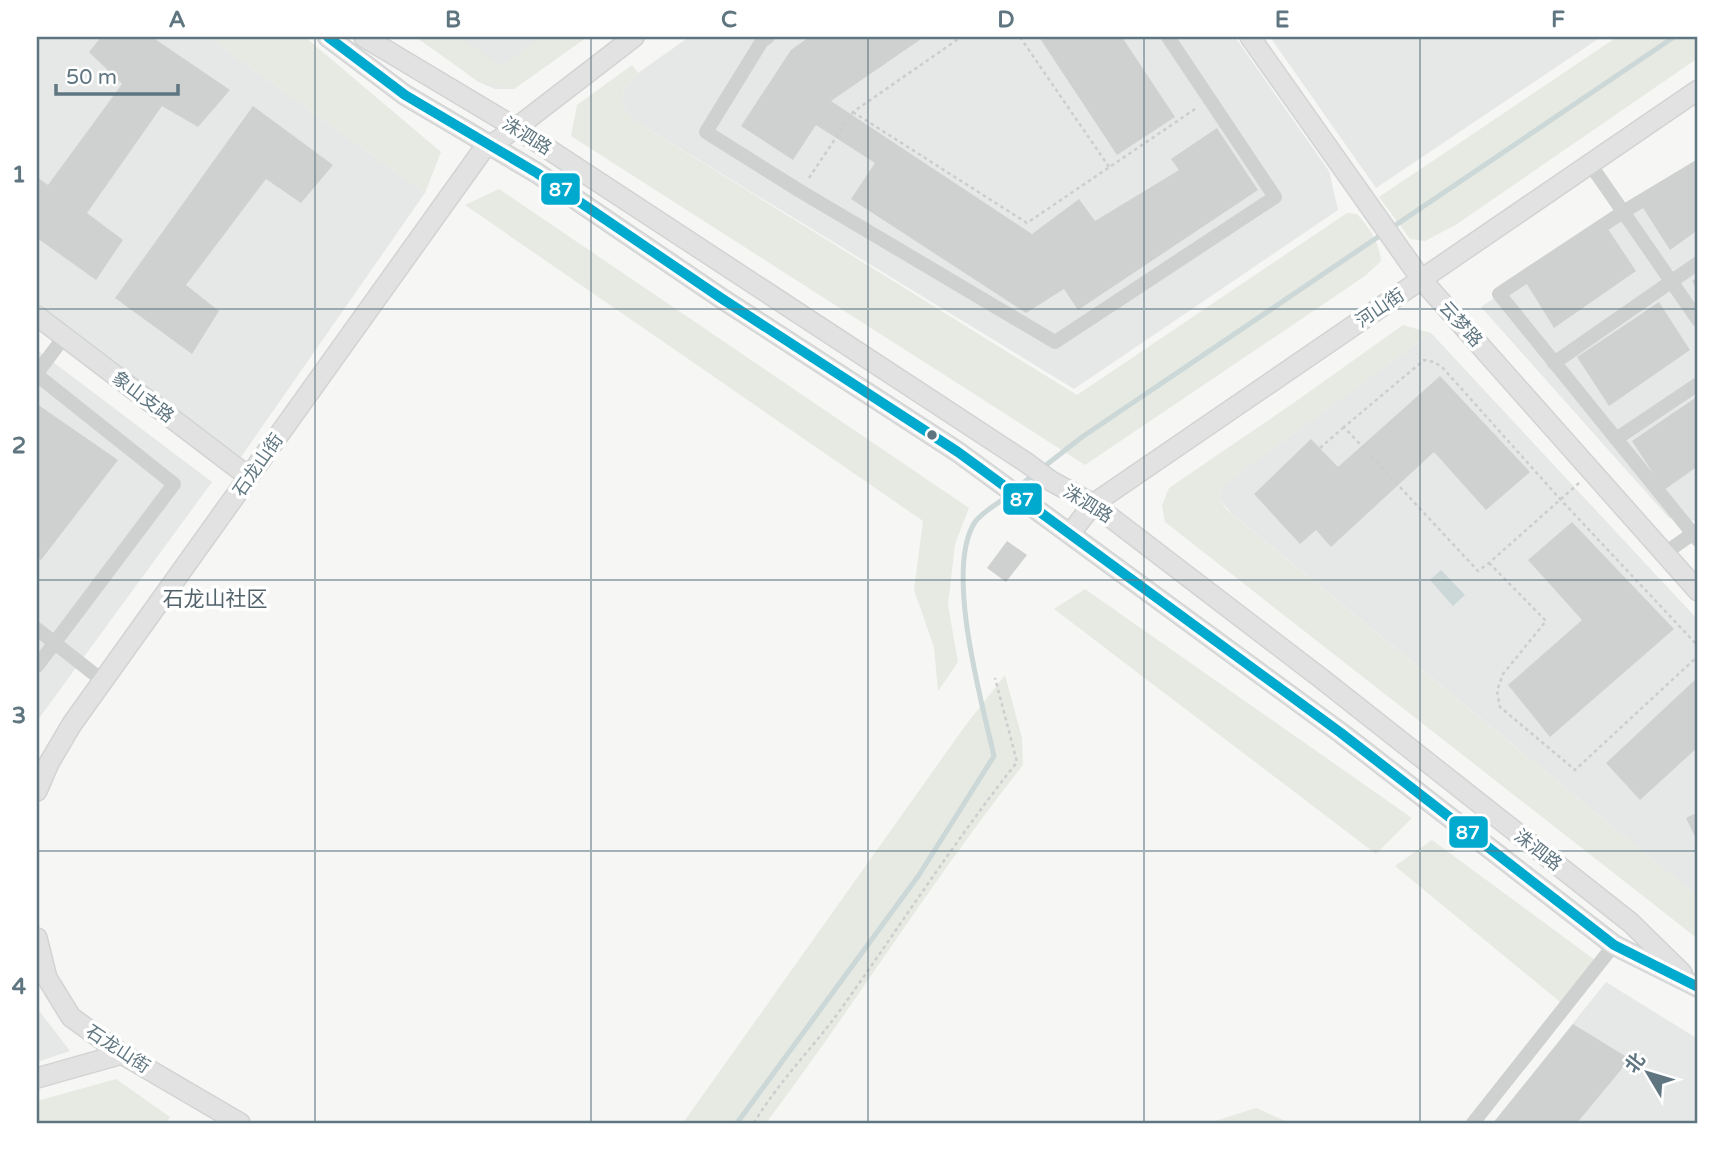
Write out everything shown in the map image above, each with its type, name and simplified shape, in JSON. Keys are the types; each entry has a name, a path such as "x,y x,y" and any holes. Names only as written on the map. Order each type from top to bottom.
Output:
{"street":[{"name":"洙泗路","path":"328,37 405,94 537,173 721,298 958,452 1341,733 1614,945 1698,987"},
{"name":"洙泗路","path":"364,37 516,128 1051,481 1093,504 1322,679 1631,923 1698,987"},
{"path":"516,128 634,37"},
{"path":"763,38 706,132 1055,342 1276,197 1168,37"},
{"name":"云梦路","path":"1250,37 1422,279 1698,591"},
{"name":"河山街","path":"1070,534 1093,504 1698,90"},
{"name":"石龙山街","path":"37,791 66,734 441,207 482,151 516,128"},
{"path":"1590,164 1698,320"},
{"path":"1665,553 1696,535 1499,294 1623,212 1698,167"},
{"path":"1554,363 1698,263"},
{"name":"象山支路","path":"37,316 249,477"},
{"path":"37,666 174,484 37,374 64,337"},
{"path":"1616,439 1698,384"},
{"path":"37,629 103,681"},
{"name":"石龙山街","path":"37,938 47,978 71,1017 122,1054 240,1123"},
{"path":"1473,1123 1614,945"},
{"path":"37,1078 122,1054"}],"path":[{"path":"800,191 853,112 961,37"},
{"path":"1020,37 1110,168"},
{"path":"853,112 1027,223 1210,98"},
{"path":"1320,448 1424,360 1434,362 1443,367 1560,499 1698,646"},
{"path":"1344,427 1478,571 1593,472"},
{"path":"1489,563 1546,621 1503,674 1497,691 1500,707 1575,770 1698,656"},
{"path":"754,1123 765,1105 839,1012 966,827 1017,762 995,678"}],"shaded area":[{"path":"37,37 208,37 425,193 241,457 37,303"},
{"path":"208,37 305,37 441,152 425,193"},
{"path":"416,37 587,37 514,89 495,89 479,82"},
{"path":"416,37 460,37 501,66 542,37 587,37 514,89 479,82"},
{"path":"689,37 1235,37 1329,171 1338,210 1074,389 632,119 622,105 624,91 638,73"},
{"path":"1270,37 1601,37 1376,188"},
{"path":"1617,37 1698,37 1698,58 1457,224 1425,241 1410,239 1379,197"},
{"path":"632,65 638,73 624,91 622,105 632,119 1077,395 1347,213 1357,214 1370,230 1381,261 1365,276 1085,465 571,136 577,105"},
{"path":"1698,160 1698,521 1669,518 1481,307"},
{"path":"499,189 969,508 955,544 948,605 958,662 938,691 934,647 914,590 923,521 465,205"},
{"path":"1403,325 1431,333 1234,477 1222,488 1219,499 1227,510 1698,897 1698,939 1165,522 1162,506 1169,488"},
{"path":"1431,333 1698,620 1698,897 1231,513 1219,499 1222,488 1234,477"},
{"path":"37,350 212,482 37,721"},
{"path":"1441,570 1465,595 1453,606 1430,580"},
{"path":"1085,589 1412,818 1376,854 1054,609"},
{"path":"1005,675 1022,738 1023,765 957,853 799,1078 766,1123 683,1123 965,726"},
{"path":"1432,840 1599,963 1565,1006 1395,866"},
{"path":"1606,982 1698,1039 1698,1123 1493,1123"},
{"path":"37,1008 70,1051 37,1062"},
{"path":"116,1079 170,1117 166,1123 37,1123 37,1101"},
{"path":"1256,1108 1290,1123 1209,1123"}],"building":[{"path":"101,37 152,37 230,90 198,127 162,106 87,213 123,240 96,280 37,238 37,177 48,185 122,84 89,52"},
{"path":"809,37 924,37 831,101 1032,234 1079,199 1095,221 1179,170 1171,159 1217,128 1258,190 1078,310 1064,289 1026,313 851,199 875,163 816,125 793,160 741,126 791,50"},
{"path":"1039,37 1122,37 1175,117 1117,155"},
{"path":"253,106 333,165 301,203 266,179 186,285 219,311 192,354 115,298"},
{"path":"1698,160 1698,230 1670,250 1638,200"},
{"path":"1604,223 1636,271 1554,328 1523,278"},
{"path":"1698,277 1698,292 1692,281"},
{"path":"1659,302 1690,350 1609,406 1577,357"},
{"path":"1440,376 1530,472 1486,510 1434,452 1331,547 1316,530 1300,544 1254,494 1311,439 1338,467"},
{"path":"1698,396 1698,466 1664,490 1632,441"},
{"path":"37,404 118,460 41,560 37,557"},
{"path":"1572,522 1674,629 1550,737 1508,685 1582,620 1528,560"},
{"path":"1007,541 1027,555 1006,582 987,568"},
{"path":"1698,677 1698,747 1640,800 1606,763"},
{"path":"1698,812 1698,843 1686,818"},
{"path":"1573,1024 1630,1059 1577,1123 1493,1123"}],"waterway":[{"path":"1041,469 1082,437 1674,37"},
{"path":"1016,489 1033,475"},
{"path":"737,1123 919,875 994,756 968,637 963,571 966,543 975,522 1009,495"}],"transit line":[{"name":"87","path":"328,37 405,95 537,173 721,298 958,452 1341,733 1614,945 1698,987"}],"district":[{"name":"石龙山社区","path":"215,599"}]}
